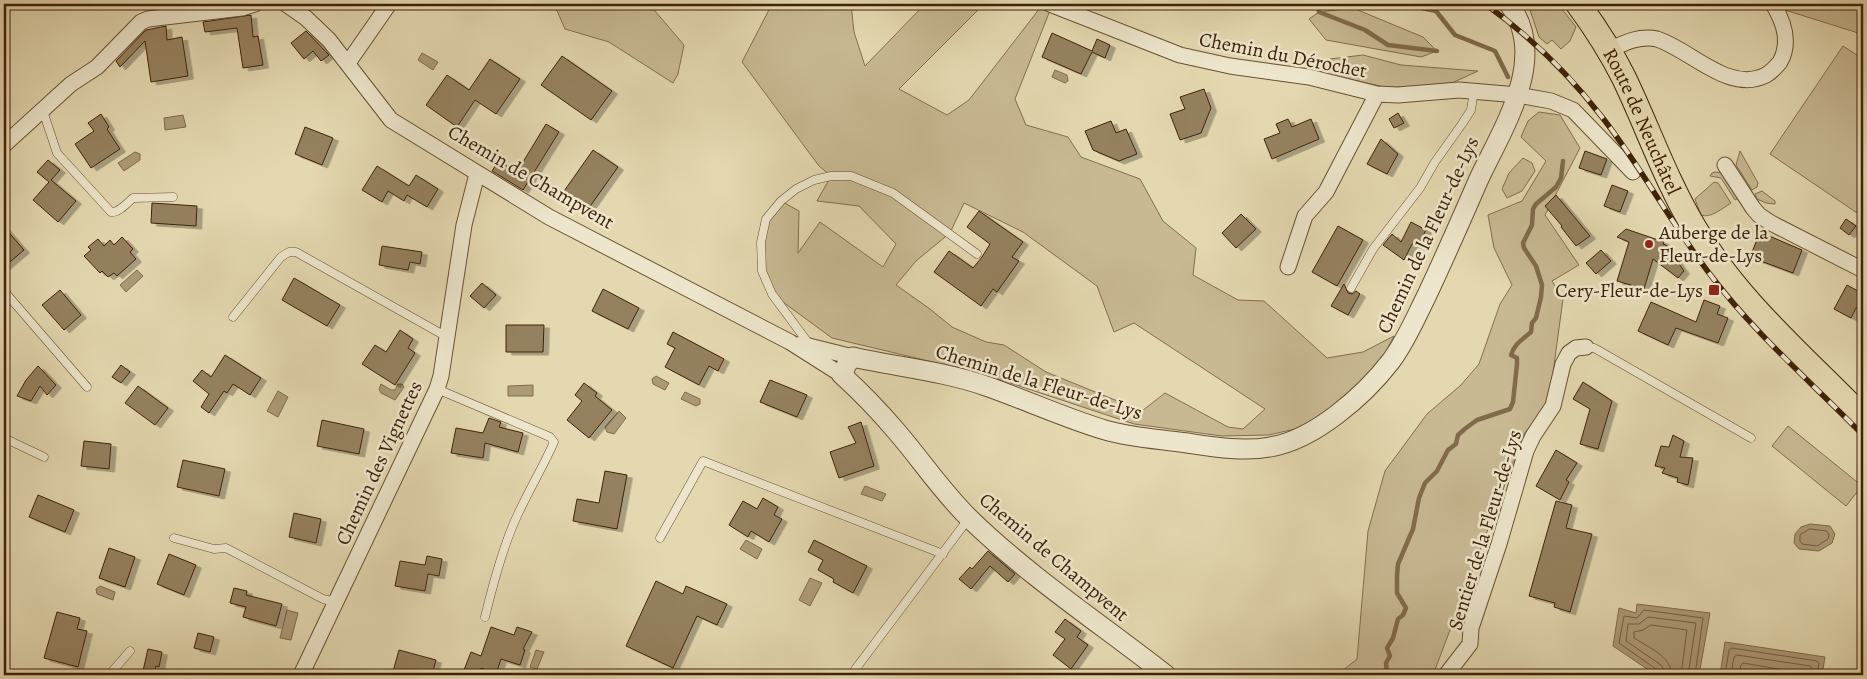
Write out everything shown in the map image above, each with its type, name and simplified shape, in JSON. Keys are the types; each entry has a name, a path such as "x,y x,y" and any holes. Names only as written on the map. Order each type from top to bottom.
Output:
{"main road":[{"name":"Route de Neuchâtel","path":"1578,4 1609,50 1623,76 1681,204 1712,256 1762,316 1863,418"}],"street":[{"path":"4,145 72,84 97,67 141,22 148,19 242,8 256,4"},
{"name":"Chemin de Champvent","path":"286,4 322,34 348,62 391,120 549,217 790,342 842,375 879,411 969,518 1009,555 1054,591 1166,675"},
{"path":"348,62 389,4"},
{"name":"Chemin du Dérochet","path":"1050,4 1180,55 1230,66 1309,77 1376,94 1398,95 1459,90 1518,95 1549,100 1573,110 1633,172"},
{"name":"Chemin de la Fleur-de-Lys","path":"853,357 940,374 984,385 1106,430 1131,436 1243,449 1270,447 1292,441 1309,433 1339,413 1375,379 1406,339 1518,95 1525,50 1520,21 1509,4"},
{"path":"1609,50 1644,37 1657,40 1719,72 1737,79 1749,80 1759,78 1771,72 1785,52 1786,39 1782,19 1773,4"},
{"path":"1288,268 1306,216 1326,192 1376,94"},
{"path":"1725,165 1760,215 1771,223 1863,270"},
{"name":"Chemin des Vignettes","path":"301,675 437,389 464,225 477,174"},
{"name":"Chemin de Champvent","path":"790,342 853,357"},
{"name":"Sentier de la Fleur-de-Lys","path":"1446,675 1470,644 1471,628 1532,436 1553,406 1563,364 1569,353 1576,348 1586,347"},
{"path":"842,375 853,357"}],"lane":[{"path":"1351,288 1373,249 1415,194 1462,124 1470,110 1474,91"},
{"path":"43,111 57,153 110,212 119,210 133,198 173,197"},
{"path":"810,346 772,294 762,271 760,242 766,220 781,201 796,189 814,180 831,176 852,176 893,193 977,254"},
{"path":"233,317 281,257 289,252 296,252 447,337"},
{"path":"4,291 87,387"},
{"path":"1586,347 1594,348 1751,438"},
{"path":"437,389 550,437 554,442 517,516 494,580 485,617"},
{"path":"4,438 44,457"},
{"path":"660,538 703,461 943,554"},
{"path":"851,675 969,518"},
{"path":"174,538 214,549 226,548 323,599 336,602"},
{"path":"109,675 130,651"}],"shaded area":[{"path":"557,4 649,4 684,45 678,74 673,83 609,42 565,29 555,6"},
{"path":"772,4 851,4 854,32 865,66 925,4 984,4 899,89 947,115 969,100 1043,4 1051,8 1015,99 1026,125 1068,137 1081,157 1140,179 1163,221 1196,248 1193,275 1238,300 1264,301 1327,358 1363,352 1394,336 1374,374 1308,426 1269,435 1222,436 1134,424 983,374 832,338 772,294 762,271 766,219 781,201 799,211 798,253 820,222 883,267 896,244 859,206 817,201 831,176 819,166 742,62","holes":["964,203 1023,232 1097,286 1114,332 1134,323 1265,409 1243,429 1228,427 1165,393 1142,411 1046,372 1004,345 986,342 952,327 896,285 916,261 950,233"]},
{"path":"1528,4 1558,4 1576,27 1570,41 1561,49 1552,40 1547,44 1539,37"},
{"path":"1782,4 1863,4 1863,36 1785,10"},
{"path":"1353,8 1423,37 1437,51 1421,57 1326,40 1309,19 1319,12"},
{"path":"1843,46 1863,59 1863,217 1770,154"},
{"path":"1363,55 1401,65 1478,71 1452,83 1389,88 1336,76 1330,59"},
{"path":"1539,112 1560,115 1580,148 1545,215 1579,265 1552,281 1563,299 1549,402 1524,434 1433,675 1337,675 1357,659 1368,531 1385,471 1427,414 1461,385 1479,364 1500,304 1512,285 1494,248 1488,215 1522,201 1546,161 1521,137 1528,121"},
{"path":"1740,151 1758,183 1757,187 1752,190 1736,165"},
{"path":"1523,158 1532,163 1535,171 1522,191 1507,198 1502,189 1509,173"},
{"path":"1715,172 1722,173 1741,197 1735,200 1721,178 1710,176"},
{"path":"1714,182 1718,183 1731,203 1708,216 1701,215 1695,199"},
{"path":"1762,191 1775,201 1775,204 1757,199 1755,194"},
{"path":"1788,426 1862,486 1846,506 1772,446"}],"water":[{"path":"422,53 438,62 433,70 418,60"},
{"path":"1055,70 1067,75 1068,81 1065,83 1052,77"},
{"path":"183,115 186,127 165,130 164,118"},
{"path":"135,152 140,154 140,160 124,171 118,163"},
{"path":"137,270 143,276 126,292 120,285"},
{"path":"656,376 669,383 665,390 653,384 652,379"},
{"path":"381,384 391,390 395,390 398,384 402,384 404,387 395,400 381,393 379,389"},
{"path":"533,385 533,396 508,396 508,386"},
{"path":"278,391 288,397 278,417 267,411"},
{"path":"685,392 700,399 700,404 696,406 681,399"},
{"path":"619,411 626,418 614,434 607,432 605,427"},
{"path":"865,486 886,494 882,501 861,494"},
{"path":"1810,524 1830,526 1835,534 1832,543 1819,551 1799,549 1794,543 1795,534 1801,527"},
{"path":"746,540 762,549 757,559 740,549"},
{"path":"810,578 822,583 810,606 799,600"},
{"path":"100,586 115,592 113,600 97,594 96,589"},
{"path":"1637,604 1710,613 1699,675 1656,675 1613,646 1619,608 1636,613"},
{"path":"287,610 298,613 291,640 280,638"},
{"path":"1725,642 1825,657 1822,675 1720,675"},
{"path":"536,650 544,652 537,669 530,667"}],"building":[{"path":"251,15 253,37 258,36 263,65 243,68 237,28 205,32 203,22"},
{"path":"166,26 167,40 182,37 188,76 151,82 145,41 120,67 116,61 146,30"},
{"path":"306,31 329,55 321,61 313,51 304,59 291,43"},
{"path":"1052,33 1092,51 1097,39 1110,45 1105,58 1092,52 1081,74 1042,57"},
{"path":"562,56 612,91 591,120 541,85"},
{"path":"490,59 520,79 496,114 475,100 457,127 426,105 447,75 469,90"},
{"path":"1204,89 1211,108 1201,133 1180,140 1170,114 1185,109 1180,97"},
{"path":"1398,113 1404,123 1394,128 1389,119"},
{"path":"101,114 109,127 107,129 120,149 91,168 75,144 94,131 88,123"},
{"path":"1288,119 1292,127 1311,119 1319,139 1272,159 1264,139 1280,133 1276,124"},
{"path":"1111,121 1116,133 1126,129 1137,154 1119,161 1093,150 1085,131"},
{"path":"546,124 559,132 523,190 492,171 498,161 517,172"},
{"path":"305,127 333,138 322,165 295,154"},
{"path":"1381,139 1398,154 1387,174 1367,164"},
{"path":"593,150 618,167 586,212 562,194"},
{"path":"1585,151 1607,159 1601,175 1579,168"},
{"path":"48,160 60,170 51,180 76,201 58,222 33,200 49,182 37,172"},
{"path":"377,166 409,186 416,175 438,189 427,207 407,195 404,201 388,191 382,202 362,190"},
{"path":"1612,185 1628,191 1620,212 1604,206"},
{"path":"1556,195 1590,236 1576,246 1545,206"},
{"path":"152,203 197,206 196,226 151,223"},
{"path":"979,211 1023,242 1012,257 1019,261 997,292 993,289 981,306 934,272 949,251 973,268 982,257 990,244 967,227"},
{"path":"1241,214 1256,229 1236,248 1222,233"},
{"path":"1846,219 1856,226 1849,235 1840,228"},
{"path":"1411,222 1426,230 1418,246 1412,244 1404,260 1383,245 1392,234 1401,242"},
{"path":"1338,226 1363,240 1337,286 1312,272"},
{"path":"4,227 24,250 4,267"},
{"path":"1626,229 1664,242 1663,244 1666,245 1684,271 1678,278 1653,259 1644,289 1617,281 1629,242 1617,237"},
{"path":"1760,232 1802,250 1793,273 1750,257"},
{"path":"122,237 133,249 130,252 136,259 117,276 114,273 108,277 102,271 100,273 84,256 91,250 88,247 98,239 104,246 110,240 114,245"},
{"path":"382,246 422,252 420,264 410,262 408,270 379,265"},
{"path":"1601,250 1611,261 1596,274 1586,263"},
{"path":"294,278 340,305 327,326 282,300"},
{"path":"482,283 496,295 484,308 470,296"},
{"path":"1344,284 1348,293 1352,294 1356,291 1360,294 1348,315 1331,306"},
{"path":"1847,285 1863,294 1863,312 1856,308 1851,318 1834,309"},
{"path":"603,289 639,308 628,329 592,311"},
{"path":"60,290 81,315 64,330 42,305"},
{"path":"1704,300 1720,306 1717,314 1728,318 1718,343 1676,328 1668,345 1638,331 1651,302 1696,322"},
{"path":"506,325 544,325 543,352 506,352"},
{"path":"400,330 413,339 408,348 415,353 395,385 362,364 375,345 386,352"},
{"path":"673,332 724,359 718,371 709,366 699,385 665,367 675,348 667,344"},
{"path":"225,355 261,378 250,395 233,384 227,393 224,391 209,413 201,407 209,394 193,381 202,370 211,377"},
{"path":"121,365 130,372 121,383 112,377"},
{"path":"38,366 56,385 47,395 40,386 31,401 17,396 26,380"},
{"path":"770,380 807,395 797,417 760,402"},
{"path":"1583,382 1612,401 1598,449 1580,444 1590,409 1573,399"},
{"path":"584,383 597,393 595,396 612,410 589,438 567,420 582,401 575,395"},
{"path":"138,386 168,408 155,425 125,403"},
{"path":"489,418 501,422 499,427 523,433 518,452 485,443 483,458 451,453 456,428 483,433"},
{"path":"322,420 364,429 359,454 317,446"},
{"path":"861,422 874,466 839,478 830,452 856,443 848,427"},
{"path":"1673,435 1684,441 1680,457 1693,458 1688,485 1677,482 1678,478 1662,473 1665,468 1655,466 1661,446 1669,447"},
{"path":"84,441 111,444 109,469 81,466"},
{"path":"1556,450 1577,463 1566,480 1569,482 1560,500 1536,486"},
{"path":"183,460 225,469 219,496 177,487"},
{"path":"605,471 627,475 617,529 573,521 577,499 599,503"},
{"path":"38,495 74,510 65,532 29,517"},
{"path":"763,498 778,507 774,515 782,519 769,542 751,531 748,537 729,525 743,501 757,509"},
{"path":"1556,501 1572,505 1566,528 1592,534 1570,612 1554,607 1555,603 1529,596"},
{"path":"294,513 321,519 316,543 289,537"},
{"path":"814,540 867,566 853,593 833,582 834,579 818,570 823,560 808,552"},
{"path":"109,548 135,557 125,587 99,578"},
{"path":"988,551 1015,574 1008,582 990,566 971,589 959,579 970,567 972,569"},
{"path":"169,554 196,565 184,595 157,584"},
{"path":"427,556 442,559 439,576 428,574 425,591 395,586 400,561 425,565"},
{"path":"656,581 683,594 686,586 727,604 717,625 697,616 673,668 626,646"},
{"path":"234,588 247,591 246,595 282,604 276,626 243,617 246,607 230,603"},
{"path":"57,612 80,618 77,629 87,631 78,667 44,658"},
{"path":"1065,619 1081,631 1077,637 1088,645 1071,669 1053,655 1065,639 1055,632"},
{"path":"491,627 514,635 517,627 532,632 523,649 525,650 520,665 501,659 496,674 481,668 479,675 464,670 471,652 481,656"},
{"path":"198,633 214,637 210,652 194,648"},
{"path":"148,649 162,652 159,667 156,666 153,675 142,675"},
{"path":"399,650 436,660 432,675 392,675"}],"waterway":[{"path":"1318,4 1319,12 1365,30 1388,45 1437,51"},
{"path":"1403,4 1436,11 1455,35 1495,51 1508,77"},
{"path":"1387,675 1386,663 1390,656 1387,648 1393,638 1398,619 1403,615 1406,608 1397,593 1398,564 1413,529 1419,498 1425,483 1437,471 1448,450 1456,444 1458,435 1477,420 1510,409 1513,402 1517,358 1511,355 1522,339 1531,332 1532,323 1536,318 1541,297 1542,285 1536,266 1524,248 1523,243 1532,225 1533,209 1536,204 1556,187 1561,178 1563,161"}],"railway":[{"path":"1485,4 1533,42 1576,85 1630,155 1695,254 1726,295 1783,357 1863,435"}],"place":[{"name":"Auberge de la Fleur-de-Lys","path":"1649,244"},
{"name":"Cery-Fleur-de-Lys","path":"1714,290"}]}
